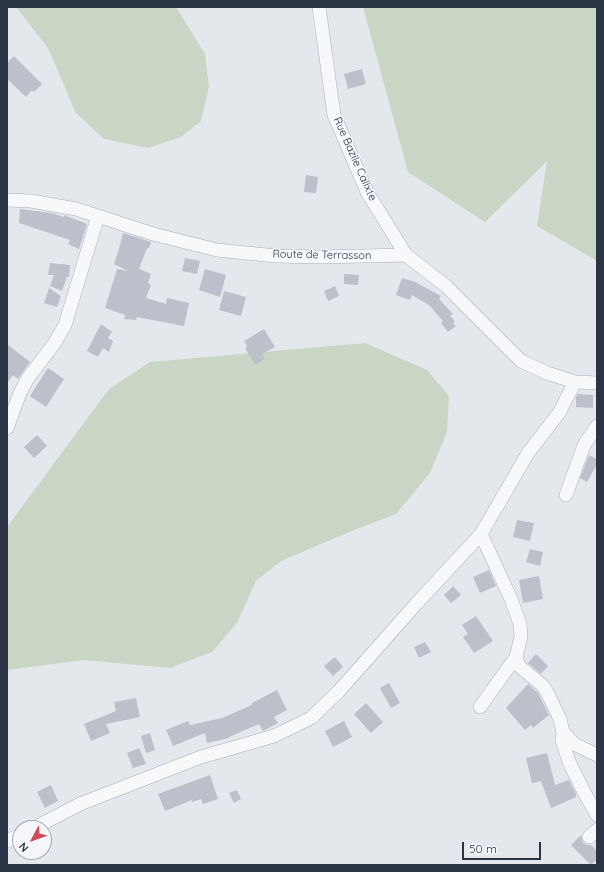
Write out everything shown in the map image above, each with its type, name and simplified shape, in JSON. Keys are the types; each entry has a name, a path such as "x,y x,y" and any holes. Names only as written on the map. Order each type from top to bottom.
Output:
{"street":[{"name":"Rue Bazile Calixte","path":"319,7 334,115 367,192 406,255"},
{"name":"Route de Terrasson","path":"8,198 76,209 153,234 217,250 276,256 321,257 406,255"},
{"path":"7,428 20,393 28,378 54,344 65,325 98,216"},
{"path":"406,255 446,286 521,362 547,373 575,382 597,383"},
{"path":"49,820 80,804 200,757 274,736 311,718 339,691 416,604 481,534 528,453 559,413 575,382"},
{"path":"566,495 584,445 597,426"},
{"path":"480,707 516,657 521,637 520,624 511,599 481,534"},
{"path":"516,657 519,666 542,685 547,692 560,719 563,732 562,740 569,762 597,815"},
{"path":"563,732 574,744 597,755"}],"green space":[{"path":"16,7 176,7 205,54 209,87 201,121 181,137 148,148 104,139 76,113 48,48"},
{"path":"363,7 597,7 597,261 537,226 547,161 485,222 408,172"},
{"path":"365,343 427,370 449,396 447,432 430,473 396,514 281,561 256,581 237,623 212,652 170,668 84,660 7,670 7,527 109,389 150,362"}],"building":[{"path":"14,56 42,84 34,92 32,90 26,97 7,79 7,63"},
{"path":"362,69 366,84 348,89 344,74"},
{"path":"306,175 318,177 316,193 304,192"},
{"path":"20,209 52,213 64,217 64,215 87,224 79,249 68,244 70,240 19,223"},
{"path":"123,233 151,242 149,248 147,248 139,269 151,274 148,283 151,285 146,298 166,304 167,298 189,303 184,326 137,317 136,320 124,319 125,315 105,308 117,269 128,271 114,264"},
{"path":"185,258 200,261 197,274 182,271"},
{"path":"50,263 70,265 69,277 67,277 62,291 50,286 54,275 48,275"},
{"path":"205,269 226,275 220,297 199,290"},
{"path":"344,274 359,275 358,285 344,284"},
{"path":"402,278 415,282 441,296 439,299 453,314 450,316 455,321 453,323 456,326 448,332 441,323 443,321 429,305 412,295 410,300 396,295"},
{"path":"335,286 339,296 328,301 324,291"},
{"path":"49,288 61,296 57,307 44,303"},
{"path":"224,291 246,297 241,316 219,310"},
{"path":"101,324 112,332 108,338 113,341 109,352 103,348 98,357 87,351"},
{"path":"264,329 275,347 262,354 265,359 255,365 245,348 247,346 244,341"},
{"path":"7,344 30,362 18,379 13,375 7,383"},
{"path":"48,368 64,379 46,407 30,396"},
{"path":"578,394 593,395 593,408 576,407 576,397"},
{"path":"37,435 47,446 34,458 24,447"},
{"path":"589,455 597,459 597,464 587,482 580,478"},
{"path":"517,520 534,523 530,541 513,537"},
{"path":"530,549 543,552 540,566 526,562"},
{"path":"489,570 496,586 480,593 473,577"},
{"path":"539,576 543,599 523,603 519,580"},
{"path":"453,586 461,595 451,603 444,595"},
{"path":"476,616 493,641 474,653 463,637 468,634 462,625"},
{"path":"425,642 431,652 419,658 414,647"},
{"path":"536,654 548,666 541,674 528,663"},
{"path":"335,657 343,667 333,676 324,666"},
{"path":"389,683 400,703 391,708 380,688"},
{"path":"528,684 538,693 549,715 533,728 531,725 525,730 506,708"},
{"path":"277,690 287,710 274,717 278,723 263,731 259,724 229,738 207,743 205,733 173,746 166,730 188,721 190,725 222,718 252,705 252,703"},
{"path":"136,698 140,717 106,724 110,733 91,741 84,724 116,711 114,702"},
{"path":"366,703 383,722 371,733 354,714"},
{"path":"344,721 352,737 333,747 325,731"},
{"path":"150,733 155,750 146,753 141,736"},
{"path":"139,748 146,764 133,768 127,753"},
{"path":"547,753 555,785 569,780 576,794 576,797 551,808 541,781 532,783 526,758"},
{"path":"210,775 218,799 203,804 201,799 192,802 192,800 165,811 158,794"},
{"path":"51,785 58,801 45,808 37,792"},
{"path":"237,790 241,799 234,803 229,793"},
{"path":"581,835 583,843 591,845 597,851 597,859 591,865 571,845"}]}
